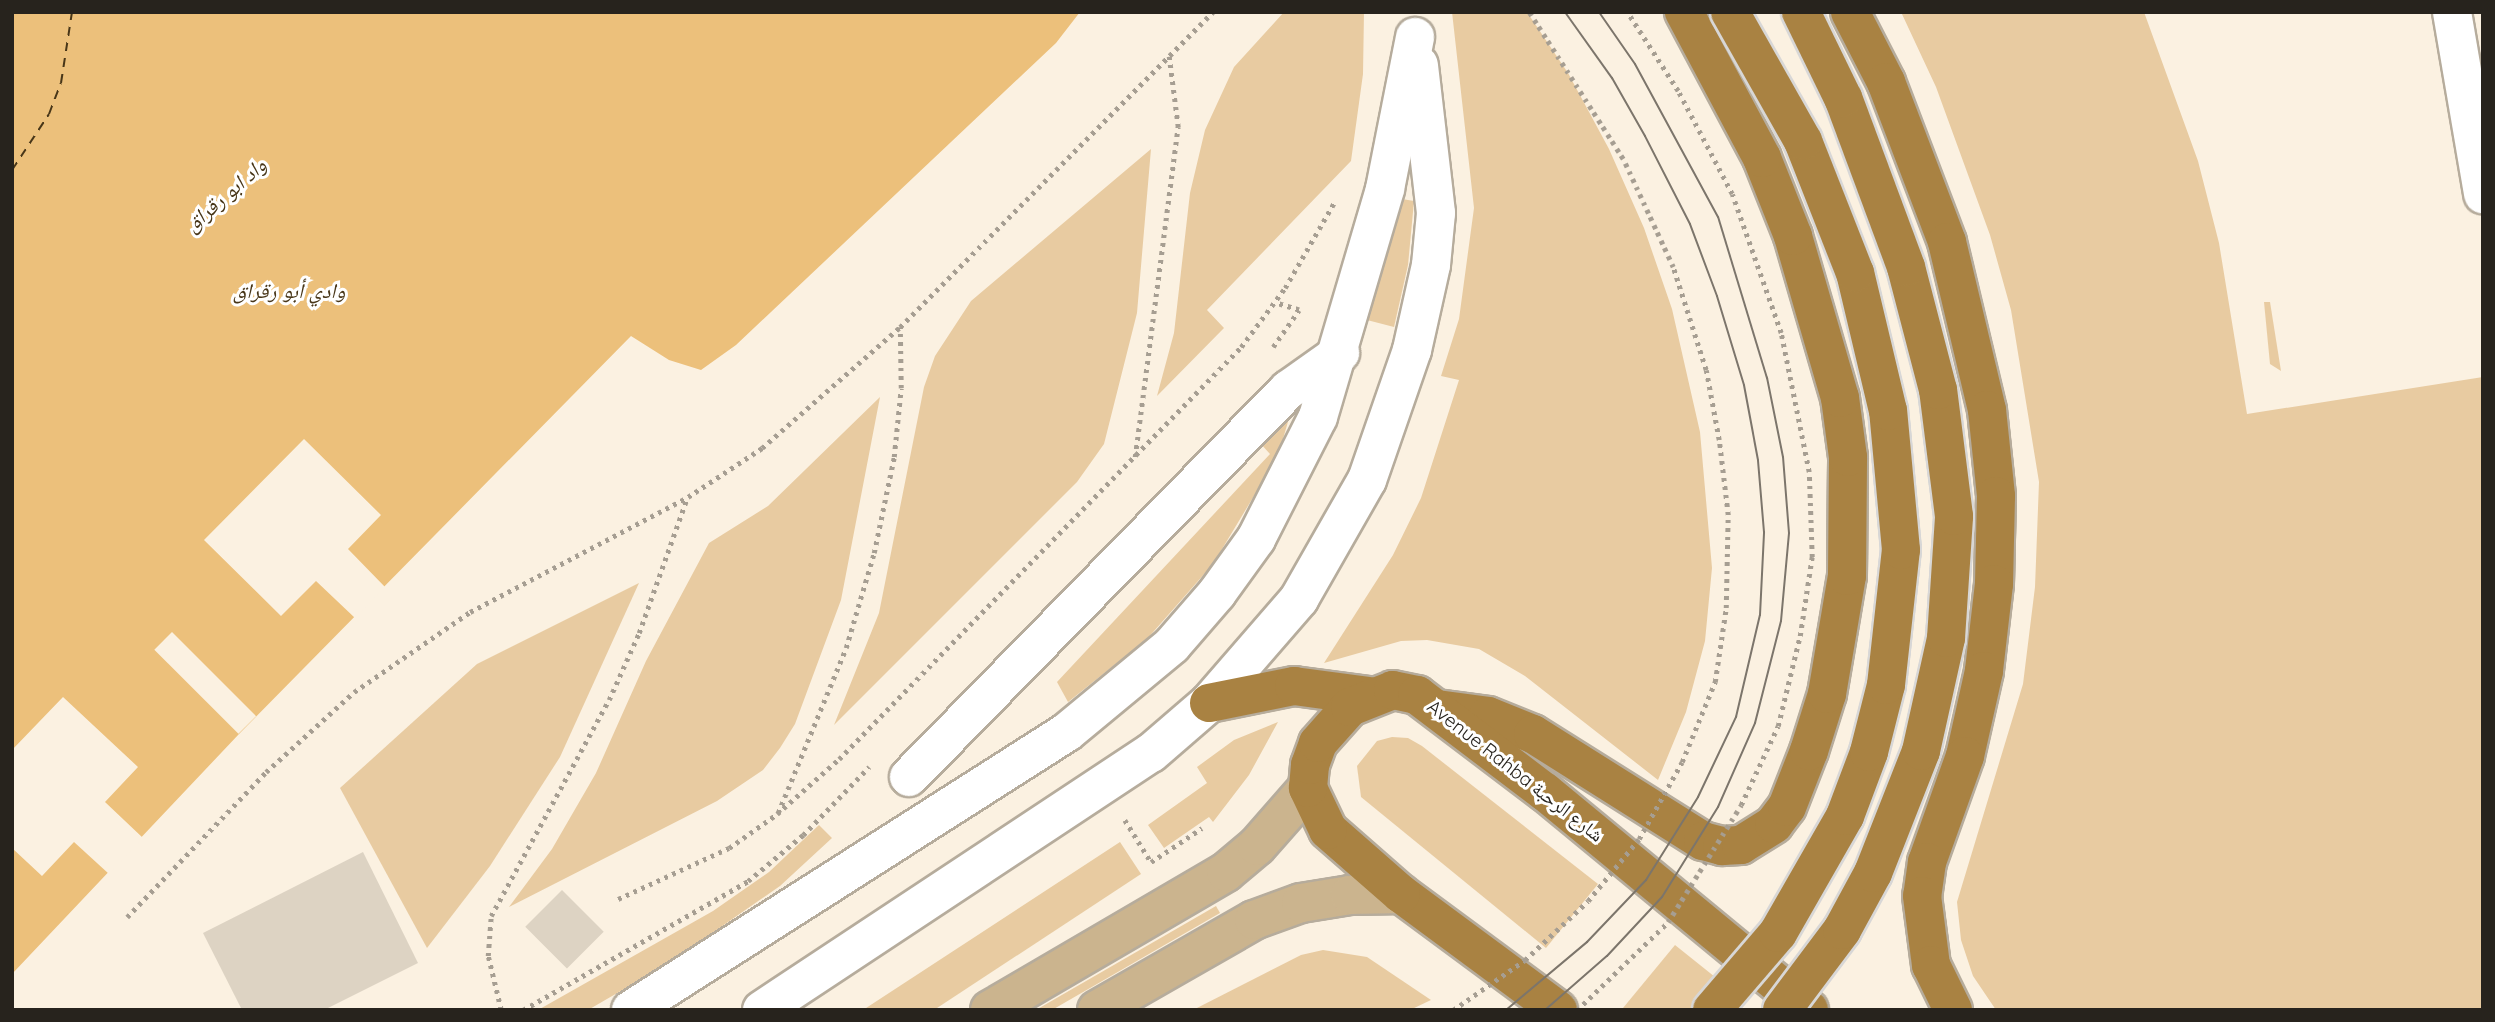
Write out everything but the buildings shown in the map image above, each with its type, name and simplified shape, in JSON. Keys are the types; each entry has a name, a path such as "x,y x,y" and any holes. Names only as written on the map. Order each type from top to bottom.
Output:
{"highway":[{"path":"1437,709 1488,716 1533,734 1703,841 1741,845 1759,837 1787,807 1823,705 1839,635 1847,576 1847,457 1834,375 1793,236 1724,82 1684,12"},
{"path":"1712,1010 1778,933 1844,816 1869,752 1886,685 1901,550 1888,411 1855,273 1803,141 1730,12"},
{"path":"1782,1010 1842,930 1873,873 1921,751 1946,638 1954,516 1938,390 1906,267 1843,98 1801,12"},
{"path":"1850,12 1890,93 1947,242 1970,325 1988,422 1996,496 1994,584 1984,671 1965,756 1927,862 1922,896 1931,965 1953,1010"},
{"path":"1209,703 1294,686 1369,696"},
{"name":"Avenue Rahba شارع الرحبة","path":"1308,788 1318,743 1350,706 1369,696 1393,690 1417,695 1809,1010"},
{"path":"1308,788 1328,830 1401,894 1558,1010"}],"main road":[{"path":"990,1010 1226,872 1257,846 1308,788"},
{"path":"1097,1010 1254,920 1301,903 1350,895 1401,894"}],"street":[{"path":"2452,12 2483,194"},
{"path":"631,1010 1067,732 1172,645 1256,539 1318,417 1340,353 1385,189 1414,25"},
{"path":"762,1010 1104,787 1209,703 1299,599 1336,541 1393,416 1426,290 1436,213 1433,161 1414,25"},
{"path":"892,769 1288,390 1340,353"}],"path":[{"path":"127,916 275,764 354,692 470,612 688,497 762,448 900,327 1213,12"},
{"path":"1453,1010 1525,960 1588,901 1639,839 1682,762 1715,682 1726,608 1728,515 1719,440 1706,370 1673,267 1623,159 1529,12"},
{"path":"1577,1010 1668,922 1741,805 1778,726 1800,636 1812,557 1809,472 1781,333 1732,194 1678,91 1627,12"},
{"path":"1135,457 1178,127 1169,57"},
{"path":"618,899 729,848 778,814 839,759 1205,387 1276,303 1335,201"},
{"path":"1263,358 1299,310 1276,303"},
{"path":"778,814 846,648 874,553 894,457 901,388 900,327"},
{"path":"501,1010 488,956 491,916 609,700 639,634 688,497"},
{"path":"523,1010 748,881 803,835 892,769"},
{"path":"1117,807 1151,862 1202,828"}],"shaded area":[{"path":"1284,12 1364,12 1363,74 1351,161 1207,310 1224,328 1157,396 1174,333 1190,193 1205,130 1234,67"},
{"path":"1452,12 1527,12 1568,73 1609,149 1644,228 1672,309 1700,432 1712,568 1705,641 1686,712 1658,780 1525,676 1479,649 1427,640 1401,641 1324,663 1393,555 1421,498 1459,380 1441,376 1459,319 1474,208"},
{"path":"1901,12 2144,12 2198,161 2219,243 2247,414 2483,377 2483,1010 1996,1010 1973,976 1961,940 1957,902 2023,684 2035,587 2039,482 2011,310 1990,235 1936,87"},
{"path":"1151,149 1137,313 1104,444 1077,482 834,725 879,613 924,387 935,356 971,301"},
{"path":"1402,199 1414,201 1408,265 1394,327 1367,320"},
{"path":"2264,302 2270,302 2281,371 2270,364"},
{"path":"880,397 841,600 795,724 780,748 763,770 717,801 509,907 552,849 596,773 646,661 709,543 768,506"},
{"path":"1292,408 1278,456 1213,564 1147,639 1068,702 1057,682 1270,454 1260,443"},
{"path":"639,583 560,757 490,866 427,948 340,788 477,664"},
{"path":"1278,722 1249,775 1213,822 1209,817 1164,848 1148,825 1207,783 1197,767 1234,740"},
{"path":"1392,737 1408,738 1422,746 1598,884 1546,948 1361,797 1357,766 1377,741"},
{"path":"819,825 832,838 780,886 669,963 588,1010 538,1010 713,911 769,872"},
{"path":"1120,842 1141,874 934,1010 863,1010"},
{"path":"1216,906 1220,913 1052,1010 1037,1010"},
{"path":"1675,945 1720,981 1696,1010 1623,1008"},
{"path":"1323,950 1367,957 1431,1000 1410,1010 1193,1010 1301,955"}],"water":[{"name":"وادي أبو رقراق","path":"12,12 1080,12 1056,43 736,345 701,370 669,360 631,336 239,734 12,974"}],"pier":[{"path":"304,439 381,515 348,549 385,587 355,618 316,581 281,616 204,540"},
{"path":"172,632 256,716 238,734 154,650"},
{"path":"63,697 138,767 105,802 143,838 109,874 74,842 42,876 12,848 12,750"}],"ferry route":[{"path":"12,170 49,114 61,83 72,12"}],"tram line":[{"path":"1506,1010 1587,942 1646,880 1698,797 1736,717 1760,615 1764,532 1758,460 1744,385 1717,296 1690,224 1645,136 1612,78 1565,12"},
{"path":"1545,1010 1607,956 1662,897 1718,807 1755,723 1781,621 1789,533 1783,457 1767,378 1718,217 1635,64 1599,12"}],"water label":[{"name":"واد ابو رقراق","path":"225,194"}]}
